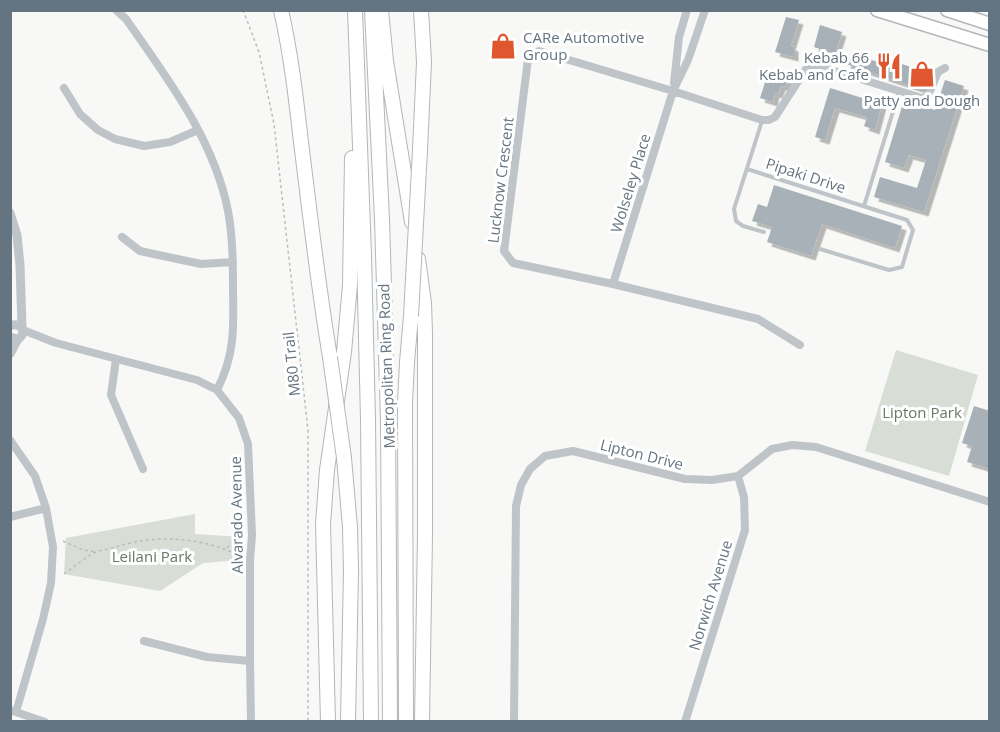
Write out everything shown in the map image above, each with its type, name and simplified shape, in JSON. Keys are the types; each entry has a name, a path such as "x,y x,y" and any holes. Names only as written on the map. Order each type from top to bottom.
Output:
{"highway":[{"path":"281,10 295,92 344,458 351,571 348,722"},
{"name":"Metropolitan Ring Road","path":"355,10 368,419 370,722"},
{"name":"Metropolitan Ring Road","path":"372,10 382,207 388,421 390,722"},
{"path":"381,10 386,61 399,149 410,202 424,303 425,535 422,722"},
{"path":"406,722 405,403 420,150 423,62 421,10"},
{"path":"328,722 323,516 327,470 344,352 350,285 357,51"},
{"path":"411,316 413,722"}],"main road":[{"path":"877,10 990,45"},
{"path":"947,10 990,24"}],"street":[{"path":"17,332 197,380 213,388 230,357 234,332 233,262 228,212 216,168 177,93 126,19 116,10"},
{"name":"Wolseley Place","path":"673,91 679,37 687,10"},
{"name":"Wolseley Place","path":"613,284 673,91 688,60 705,10"},
{"name":"Lucknow Crescent","path":"673,91 539,51 528,59 504,251 513,262 758,319 800,345"},
{"path":"673,91 762,120 769,120 775,117 810,65 922,98 928,96 935,76 945,68"},
{"path":"64,88 80,114 98,130 115,139 144,146 171,142 198,130"},
{"path":"10,213 17,235 20,265 17,332 10,354"},
{"path":"122,237 140,251 201,264 233,262"},
{"path":"116,359 111,395 143,469"},
{"name":"Alvarado Avenue","path":"213,388 239,418 248,444 252,534 250,560 251,722"},
{"path":"10,440 35,476 46,508 53,547 51,583 43,619 13,711 45,722"},
{"path":"738,476 772,449 792,445 816,447 990,502"},
{"name":"Lipton Drive","path":"514,722 516,506 521,485 530,469 545,456 573,451 685,479 712,480 738,476"},
{"name":"Norwich Avenue","path":"685,722 745,530 744,497 738,476"},
{"path":"10,517 46,508"},
{"path":"144,641 207,657 250,661"}],"lane":[{"path":"864,206 899,92"},
{"name":"Pipaki Drive","path":"762,120 747,169 907,220 913,230 902,267 889,270 820,249"},
{"path":"747,169 734,208 736,220 743,226 764,232"}],"path":[{"name":"M80 Trail","path":"243,10 259,52 271,107 308,430 308,722"},
{"path":"226,549 242,537"},
{"path":"64,574 96,552 135,541 163,538 226,549 242,557"},
{"path":"63,541 83,550 96,552"}],"green space":[{"name":"Lipton Park","path":"896,350 978,375 949,476 865,451"},
{"name":"Leilani Park","path":"195,514 195,534 242,537 242,560 203,563 160,591 64,574 66,538"}],"building":[{"path":"786,17 799,20 791,46 794,47 794,57 775,52"},
{"path":"820,25 842,32 835,54 814,47"},
{"path":"856,55 881,63 883,58 930,73 924,90 846,64 849,56 855,58"},
{"path":"768,73 788,79 785,87 781,86 778,94 775,93 773,102 760,98"},
{"path":"945,80 964,86 924,212 874,197 880,177 917,188 926,160 909,155 904,168 885,162 904,100 935,110"},
{"path":"830,88 882,104 875,130 864,126 867,117 835,108 825,140 815,137"},
{"path":"774,185 902,226 895,248 822,224 811,256 767,242 772,227 752,221 758,204 767,207"},
{"path":"974,406 990,411 990,469 967,462 972,446 962,443"}],"place":[{"name":"CARe Automotive Group","path":"503,46"},
{"name":"Kebab 66 Kebab and Cafe","path":"889,66"},
{"name":"Patty and Dough","path":"922,74"}]}
